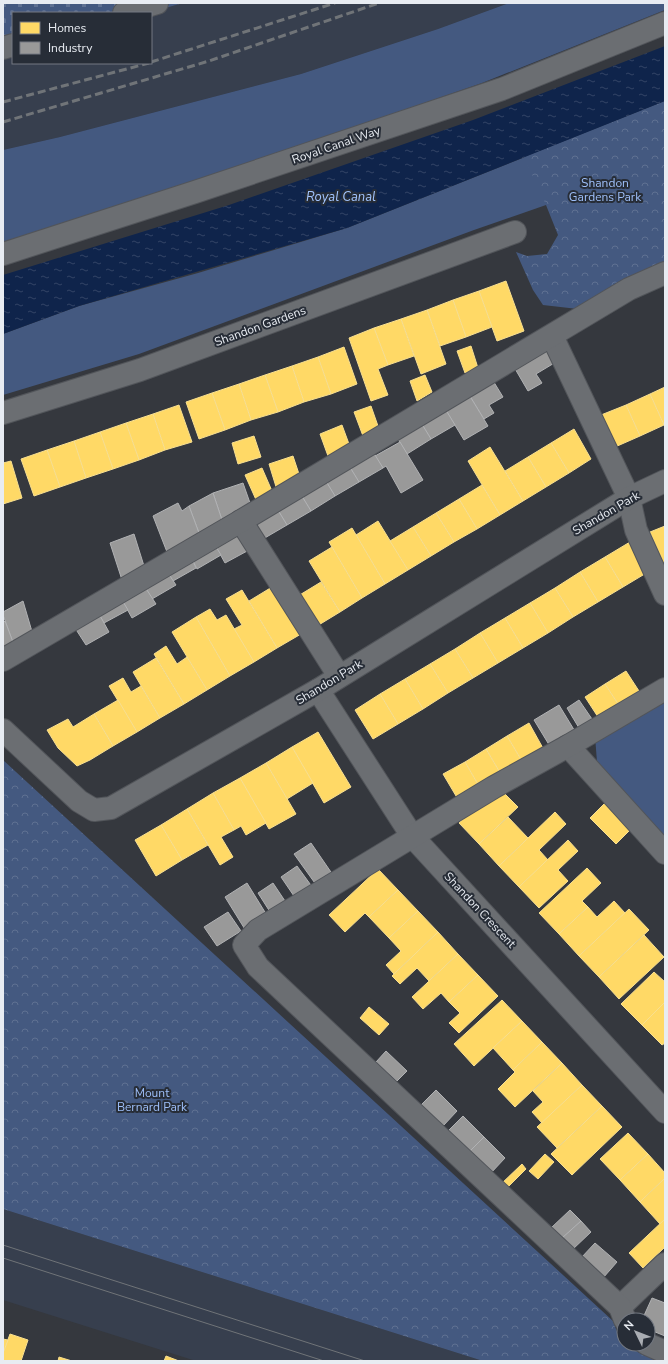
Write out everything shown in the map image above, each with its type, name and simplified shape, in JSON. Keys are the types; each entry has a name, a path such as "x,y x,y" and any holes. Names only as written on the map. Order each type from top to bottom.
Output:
{"street":[{"path":"127,12 157,3"},
{"name":"Royal Canal Way","path":"3,254 195,192 502,88 665,23"},
{"name":"Shandon Gardens","path":"3,413 140,370 515,232"},
{"path":"3,660 241,521 629,289 665,273"},
{"path":"552,336 629,498 636,530 665,594"},
{"name":"Shandon Park","path":"3,730 79,801 94,810 111,808 318,690 629,498 665,482"},
{"path":"241,521 339,676"},
{"path":"620,1312 258,967 244,944 258,930 412,836 665,689"},
{"name":"Shandon Crescent","path":"318,690 412,836 665,1112"},
{"path":"568,746 665,853"},
{"path":"624,1312 665,1264"}],"shaded area":[{"path":"183,3 509,3 438,29 301,74 60,137 3,150 3,55 12,52 12,64 152,64 152,12"},
{"path":"3,1209 483,1361 196,1361 3,1300"}],"green space":[{"path":"3,3 183,3 152,12 12,12 12,52 3,55"},
{"path":"509,3 665,3 665,10 482,83 283,152 3,243 3,150 60,137 301,74 438,29"},
{"path":"665,101 560,202 546,205 474,230 139,354 3,395 3,334 79,306 198,273 347,228"},
{"name":"Shandon Gardens Park","path":"665,101 665,264 578,309 543,305 533,290 516,252 527,256 547,254 558,235 524,157"},
{"path":"665,697 665,837 597,762 595,736"},
{"name":"Mount Bernard Park","path":"3,760 613,1321 616,1329 616,1352 638,1352 658,1361 483,1361 3,1209"}],"water":[{"name":"Royal Canal","path":"665,46 665,101 347,228 79,306 3,334 3,275 229,205 473,120"}],"building: Homes":[{"path":"506,281 524,331 497,341 479,291"},
{"path":"479,291 492,327 466,337 453,300"},
{"path":"453,300 466,337 440,346 427,310"},
{"path":"427,310 446,364 421,374 401,319"},
{"path":"401,319 414,356 388,365 374,328"},
{"path":"374,328 388,365 378,369 388,395 371,401 349,338"},
{"path":"471,346 478,368 465,373 457,351"},
{"path":"344,347 357,384 331,394 318,357"},
{"path":"318,357 331,394 304,402 292,366"},
{"path":"292,366 304,402 278,412 265,375"},
{"path":"265,375 278,412 251,420 239,384"},
{"path":"425,375 432,392 417,401 410,381"},
{"path":"239,384 251,420 225,430 212,393"},
{"path":"665,387 665,425 664,425 650,394"},
{"path":"212,393 225,430 199,439 186,402"},
{"path":"650,394 664,425 640,436 626,405"},
{"path":"179,405 192,442 165,450 153,414"},
{"path":"626,405 640,436 615,447 601,415"},
{"path":"371,406 378,426 363,436 354,412"},
{"path":"153,414 165,450 139,460 126,423"},
{"path":"126,423 139,460 113,469 100,432"},
{"path":"342,425 349,444 328,456 320,434"},
{"path":"574,429 591,459 569,473 551,443"},
{"path":"100,432 113,469 86,478 74,441"},
{"path":"254,436 261,457 238,464 232,443"},
{"path":"74,441 86,478 60,487 47,450"},
{"path":"551,443 569,473 546,487 528,457"},
{"path":"490,447 523,501 500,515 468,461"},
{"path":"47,450 60,487 34,496 21,459"},
{"path":"293,456 300,477 277,490 269,464"},
{"path":"528,457 546,487 523,501 505,471"},
{"path":"11,461 22,498 3,504 3,463"},
{"path":"262,468 272,491 257,502 245,475"},
{"path":"482,485 500,515 477,529 459,499"},
{"path":"459,499 477,529 454,542 436,513"},
{"path":"436,513 454,542 431,556 413,527"},
{"path":"378,521 408,570 385,584 356,535"},
{"path":"665,526 665,567 650,532"},
{"path":"413,527 431,556 408,570 390,541"},
{"path":"352,528 385,584 362,598 329,542"},
{"path":"630,542 648,572 623,587 605,557"},
{"path":"332,547 362,598 340,612 309,561"},
{"path":"605,557 623,587 598,602 580,572"},
{"path":"580,572 598,602 573,617 555,588"},
{"path":"321,582 340,612 317,626 298,596"},
{"path":"272,587 301,634 277,648 249,601"},
{"path":"555,588 573,617 548,633 530,603"},
{"path":"242,590 277,648 254,662 234,629 242,625 226,599"},
{"path":"530,603 548,633 523,648 505,618"},
{"path":"210,609 217,620 226,615 254,662 230,676 196,617"},
{"path":"196,617 230,676 207,690 172,632"},
{"path":"505,618 523,648 498,663 480,633"},
{"path":"480,633 498,663 473,678 455,649"},
{"path":"166,646 177,664 187,657 207,690 184,704 154,654"},
{"path":"455,649 473,678 448,693 430,664"},
{"path":"156,658 184,704 160,718 133,672"},
{"path":"430,664 448,693 423,709 405,679"},
{"path":"626,671 639,691 618,704 605,684"},
{"path":"123,678 131,692 141,686 160,718 137,732 109,686"},
{"path":"405,679 423,709 398,724 380,694"},
{"path":"605,684 618,704 598,717 585,697"},
{"path":"380,694 398,724 373,739 355,710"},
{"path":"118,700 137,732 113,746 94,714"},
{"path":"94,714 113,746 77,766 58,748 47,730 68,719 73,727"},
{"path":"529,723 544,750 523,763 507,736"},
{"path":"318,732 351,787 324,803 292,747"},
{"path":"507,736 523,763 502,776 486,749"},
{"path":"292,747 313,783 287,799 266,763"},
{"path":"486,749 502,776 480,788 465,762"},
{"path":"465,762 480,788 459,801 443,774"},
{"path":"266,763 296,814 269,829 240,778"},
{"path":"240,778 266,823 246,835 241,826 234,830 213,793"},
{"path":"502,791 518,807 479,844 459,823 485,797"},
{"path":"213,793 234,830 221,837 233,857 220,865 187,809"},
{"path":"608,800 634,826 616,844 590,818"},
{"path":"187,809 208,845 182,860 161,825"},
{"path":"555,812 566,824 539,850 548,860 519,887 499,866"},
{"path":"508,817 528,838 499,866 479,844"},
{"path":"161,825 182,860 156,876 135,840"},
{"path":"568,840 578,851 558,870 568,881 539,908 519,887"},
{"path":"587,868 601,883 582,901 588,907 559,934 539,913"},
{"path":"378,869 398,890 369,917 365,913 345,932 329,915"},
{"path":"398,890 418,911 389,938 369,917"},
{"path":"614,901 625,913 579,956 559,934 588,907 597,917"},
{"path":"629,909 649,930 599,977 579,956"},
{"path":"418,911 438,932 394,974 386,965 401,951 389,938"},
{"path":"438,932 458,954 429,981 417,968 400,984 392,976"},
{"path":"644,935 664,957 619,999 599,977"},
{"path":"458,954 478,975 449,1002 441,993 423,1009 412,997"},
{"path":"654,972 665,982 665,1002 642,1025 621,1004"},
{"path":"478,975 498,996 459,1033 449,1023 460,1013 449,1002"},
{"path":"502,1000 522,1021 474,1066 454,1044"},
{"path":"665,1002 665,1043 662,1045 642,1025"},
{"path":"369,1007 389,1024 379,1035 360,1018"},
{"path":"522,1021 542,1042 513,1070 493,1048"},
{"path":"542,1042 562,1063 515,1107 498,1089 515,1072 513,1070"},
{"path":"562,1063 582,1085 542,1123 532,1112 543,1102 533,1091"},
{"path":"582,1085 602,1106 557,1148 537,1127"},
{"path":"602,1106 622,1127 572,1175 551,1154"},
{"path":"628,1133 648,1154 620,1180 600,1159"},
{"path":"545,1154 554,1162 538,1179 529,1171"},
{"path":"648,1154 665,1173 665,1178 640,1202 620,1180"},
{"path":"522,1164 526,1169 505,1190 500,1185"},
{"path":"665,1178 665,1219 660,1224 640,1202"},
{"path":"665,1219 665,1247 643,1268 629,1253"},
{"path":"10,1334 28,1340 21,1361 3,1361 3,1353"},
{"path":"3,1339 8,1340 3,1353"},
{"path":"166,1356 179,1361 164,1361"},
{"path":"59,1357 72,1361 58,1361"}],"building: Industry":[{"path":"548,348 556,362 536,374 542,383 528,391 514,367"},
{"path":"492,379 503,397 489,405 494,413 484,419 468,393"},
{"path":"468,393 488,426 464,440 444,407"},
{"path":"444,407 455,425 431,439 420,421"},
{"path":"420,421 431,439 407,454 396,436"},
{"path":"400,442 423,480 401,493 386,466 383,468 375,456"},
{"path":"372,450 383,468 359,482 348,464"},
{"path":"348,464 359,482 335,496 324,478"},
{"path":"324,478 335,496 311,511 300,493"},
{"path":"243,483 250,503 222,520 213,493"},
{"path":"213,493 222,520 199,533 189,506"},
{"path":"300,493 311,511 287,525 276,507"},
{"path":"178,503 182,511 189,506 199,533 167,552 153,516"},
{"path":"276,507 287,525 263,539 252,521"},
{"path":"238,532 249,550 225,563 215,545"},
{"path":"134,534 144,566 122,580 110,543"},
{"path":"215,545 221,555 197,569 192,559"},
{"path":"192,559 196,568 173,581 168,573"},
{"path":"168,573 176,585 152,599 145,587"},
{"path":"145,587 156,604 132,618 122,600"},
{"path":"122,600 128,610 104,623 99,614"},
{"path":"23,601 33,635 14,645 3,612"},
{"path":"99,614 109,632 86,645 75,628"},
{"path":"5,621 14,645 3,652 3,623"},
{"path":"579,700 592,719 579,728 567,708"},
{"path":"559,705 576,733 551,748 534,720"},
{"path":"311,843 333,875 317,886 294,854"},
{"path":"297,866 313,888 296,899 281,877"},
{"path":"247,883 268,917 246,931 225,897"},
{"path":"273,883 287,904 272,915 258,893"},
{"path":"228,912 241,931 217,946 204,927"},
{"path":"386,1051 407,1071 397,1081 376,1062"},
{"path":"436,1090 457,1111 443,1126 421,1105"},
{"path":"463,1116 484,1137 469,1152 448,1131"},
{"path":"484,1137 505,1158 490,1174 469,1152"},
{"path":"570,1210 581,1221 561,1239 551,1228"},
{"path":"581,1221 591,1232 572,1250 561,1239"},
{"path":"595,1243 617,1262 603,1278 581,1258"},
{"path":"652,1298 665,1303 665,1336 656,1332 656,1312 646,1312"}],"tram line":[{"path":"3,1245 365,1361"},
{"path":"3,1258 324,1361"}],"railway":[{"path":"152,62 335,3"},
{"path":"3,122 209,61 379,3"},
{"path":"3,102 145,64"}]}
